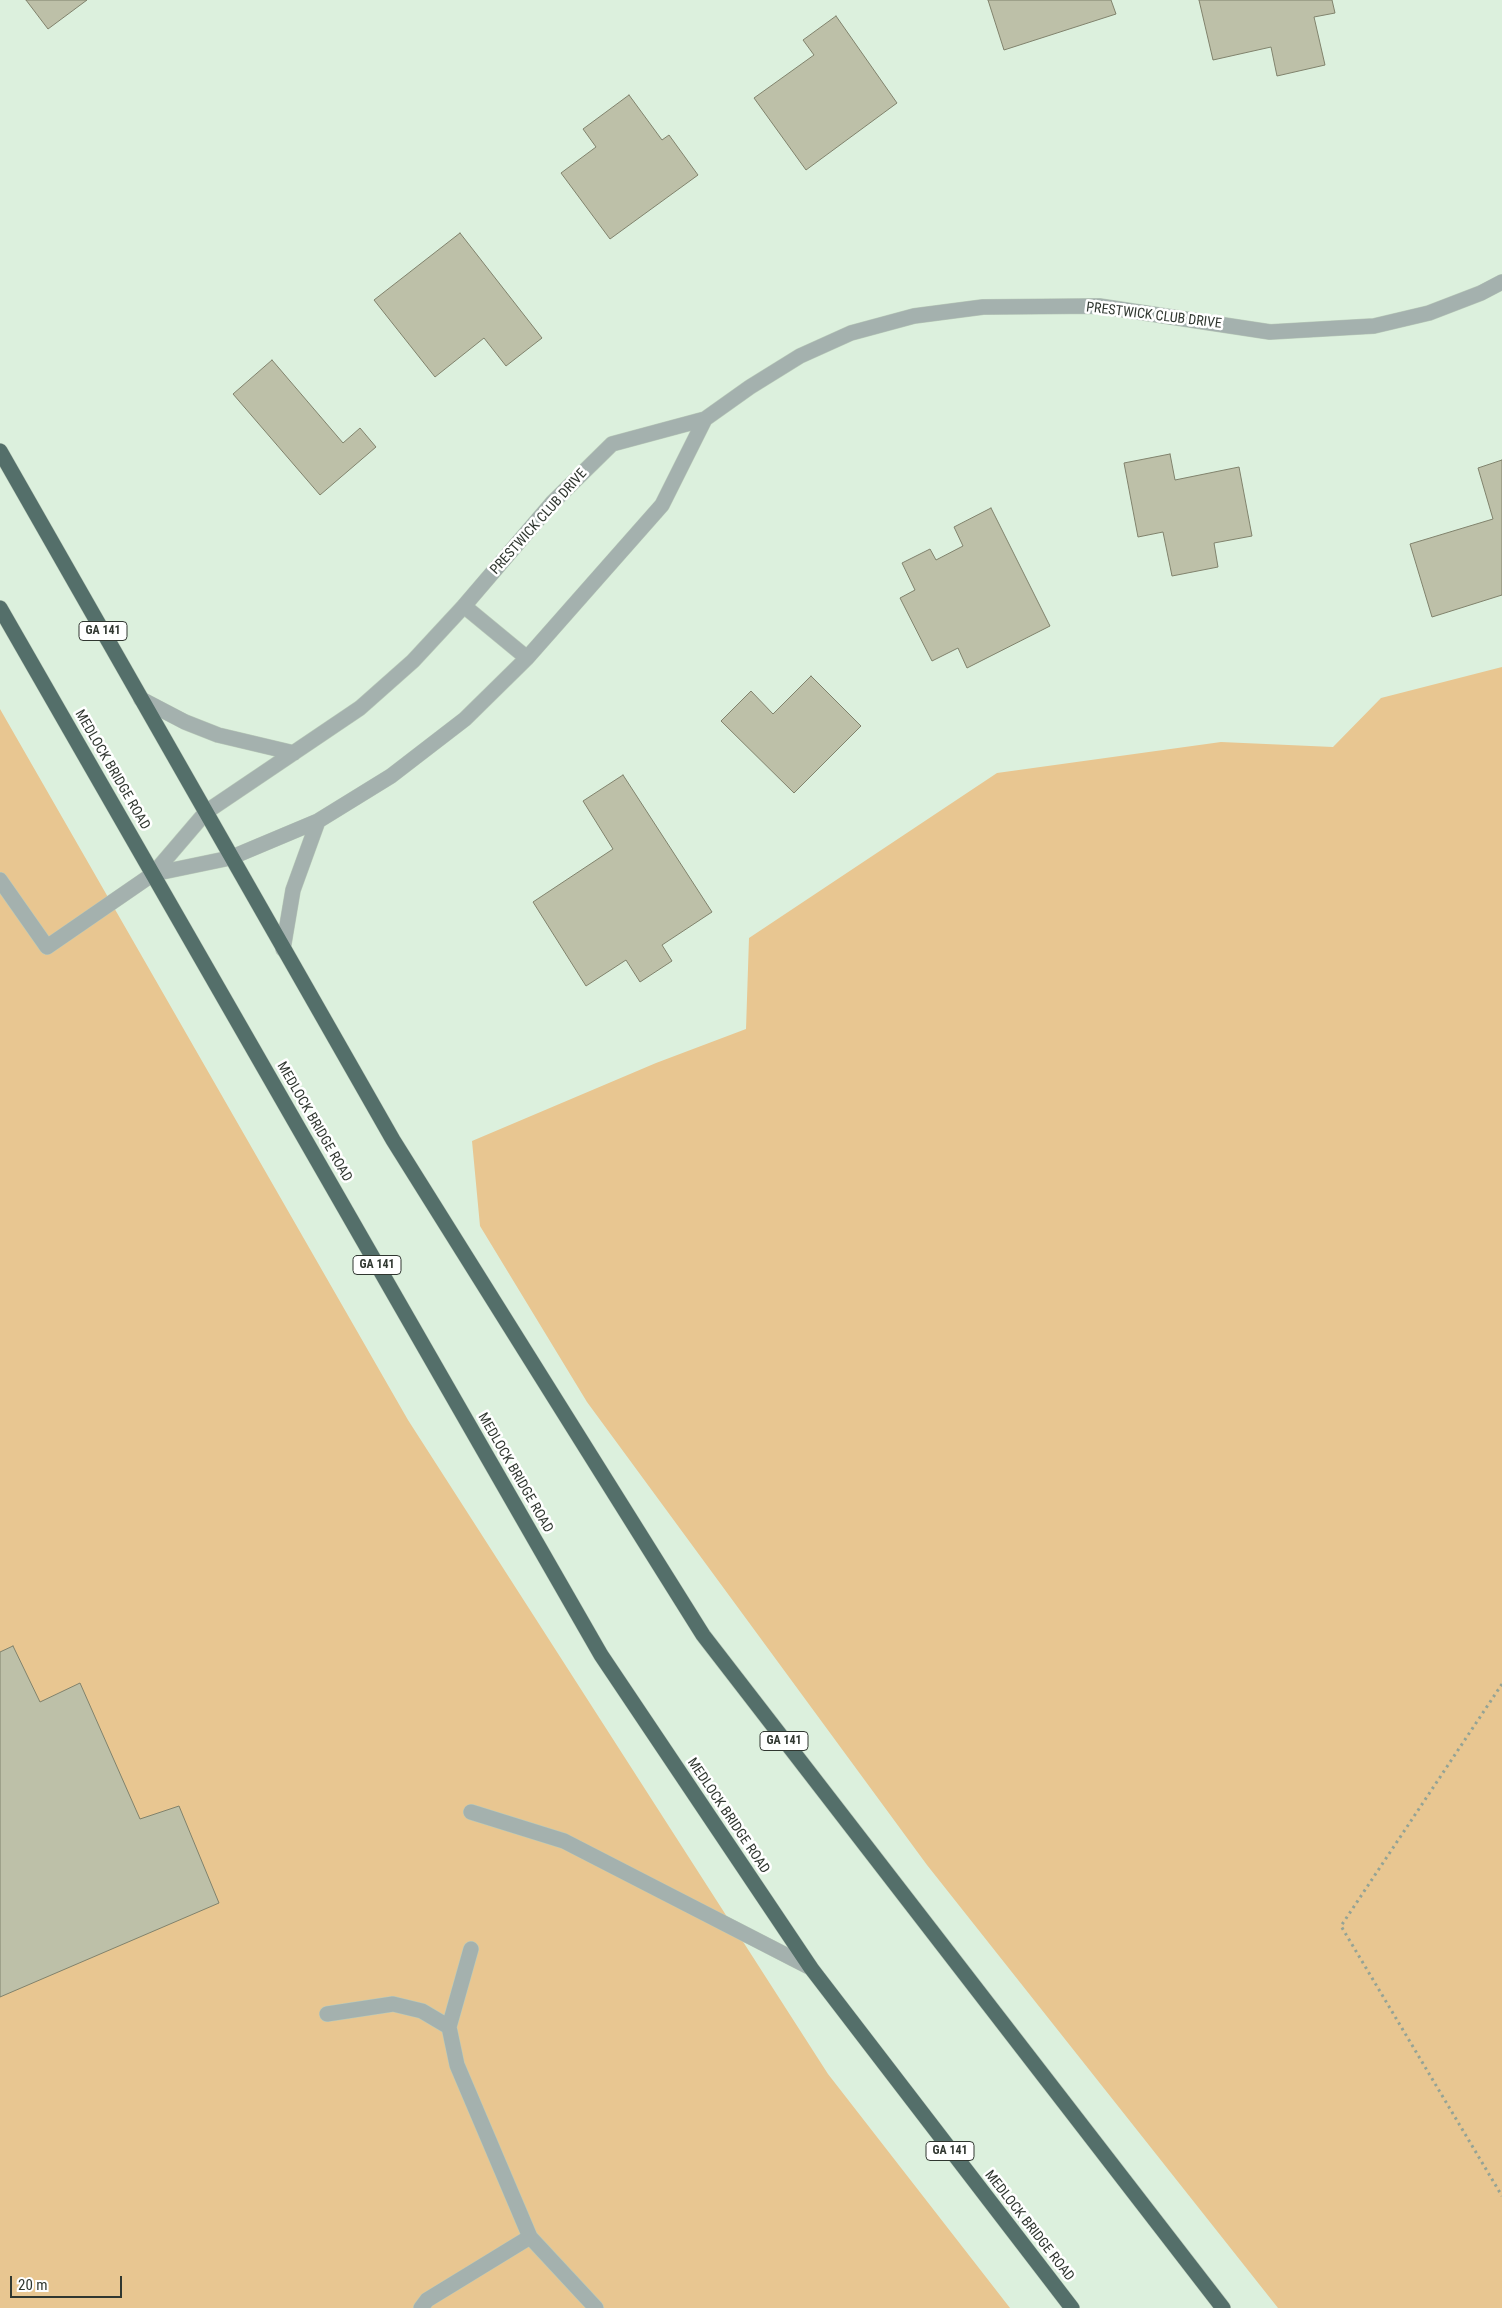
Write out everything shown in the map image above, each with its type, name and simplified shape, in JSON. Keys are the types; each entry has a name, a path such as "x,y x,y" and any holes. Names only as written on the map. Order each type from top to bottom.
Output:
{"highway":[{"name":"GA 141","path":"0,450 206,812 230,858 393,1140 703,1636 1223,2308"},
{"name":"MEDLOCK BRIDGE ROAD","path":"0,608 601,1655 811,1968 1072,2308"}],"street":[{"name":"PRESTWICK CLUB DRIVE","path":"153,874 206,812 360,708 413,661 464,606 553,502 612,444 705,419 750,387 800,356 851,333 914,316 983,307 1100,306 1270,332 1374,326 1429,313 1481,293 1502,282"},
{"name":"PRESTWICK CLUB DRIVE","path":"153,874 230,858 318,821 392,776 465,719 527,658 662,505 705,419"},
{"path":"464,606 527,658"},
{"path":"141,699 184,722 218,734 294,753"},
{"path":"283,949 294,890 318,821"},
{"path":"0,880 47,948 153,874"},
{"path":"471,1812 564,1842 811,1968"},
{"path":"471,1949 449,2027 457,2065 530,2237 596,2308"},
{"path":"327,2014 393,2004 422,2011 449,2027"},
{"path":"421,2308 427,2300 530,2237"}],"path":[{"path":"1502,1684 1341,1926 1502,2196"}],"shaded area":[{"path":"1502,667 1502,2308 1278,2308 927,1865 587,1402 480,1226 472,1141 656,1063 746,1029 749,938 997,773 1221,742 1333,747 1381,698"},
{"path":"0,709 408,1420 828,2074 1010,2308 0,2308"}],"building":[{"path":"26,0 87,0 48,29"},
{"path":"988,0 1111,0 1116,14 1004,50"},
{"path":"1199,0 1332,0 1335,13 1314,17 1325,65 1277,76 1271,47 1213,60"},
{"path":"836,16 897,103 806,170 754,98 814,55 803,40"},
{"path":"629,95 662,140 669,135 698,175 610,239 561,173 596,147 583,129"},
{"path":"460,233 542,338 506,366 484,338 435,377 374,300"},
{"path":"272,360 343,443 360,428 376,447 320,495 233,394"},
{"path":"1170,454 1175,480 1239,467 1252,536 1214,543 1218,567 1172,576 1163,532 1138,537 1124,463"},
{"path":"1502,460 1502,595 1432,617 1410,544 1493,519 1478,468"},
{"path":"991,508 1050,626 967,668 958,648 932,661 900,598 915,590 902,563 930,549 936,560 963,546 954,527"},
{"path":"811,676 861,726 794,793 721,721 751,691 773,714"},
{"path":"623,775 712,912 662,945 672,961 640,982 626,960 586,986 533,902 613,849 583,801"},
{"path":"13,1646 40,1702 80,1683 140,1819 179,1806 219,1903 0,1997 0,1652"}]}
